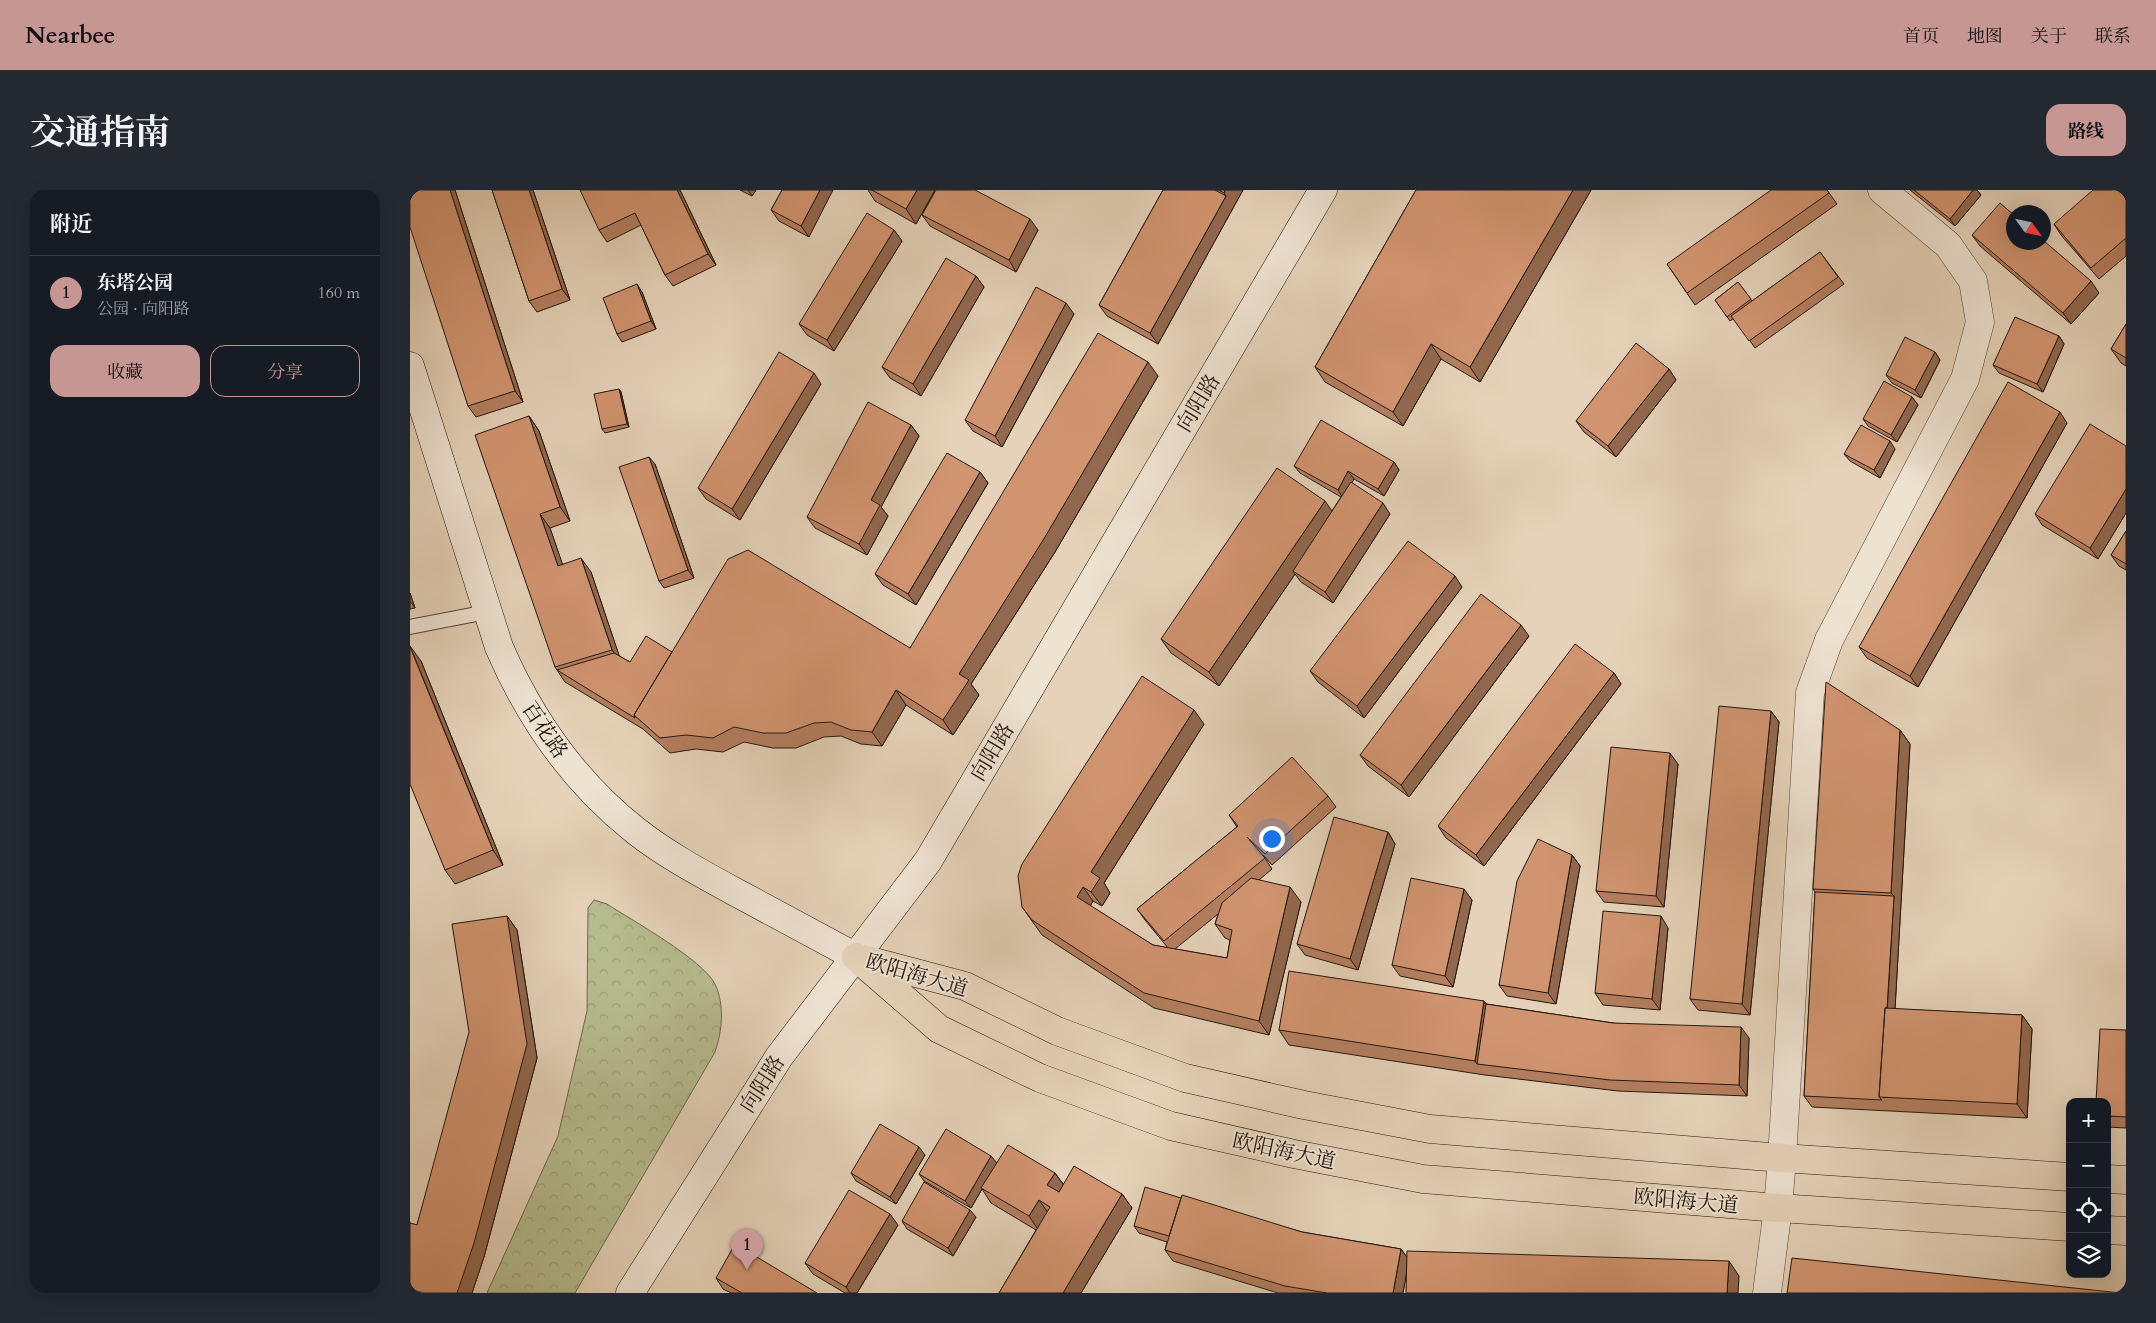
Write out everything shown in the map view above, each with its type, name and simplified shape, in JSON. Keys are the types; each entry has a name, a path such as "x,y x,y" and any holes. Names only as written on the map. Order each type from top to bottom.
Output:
{"main road":[{"name":"向阳路","path":"630,1293 779,1057 928,861 1323,190"},
{"path":"1767,1293 1778,1208 1782,1158 1810,693 1829,640 1965,379 1980,322 1973,280 1948,245 1882,190"},
{"name":"百花路","path":"410,366 487,612 514,681 552,744 577,776 636,831 669,854 856,957"},
{"name":"欧阳海大道","path":"856,957 965,986 1057,1031 1186,1078 1304,1105 1430,1129 1782,1158 2066,1177"},
{"name":"欧阳海大道","path":"856,957 939,1030 1040,1078 1171,1126 1294,1154 1423,1179 1778,1208 2066,1227"},
{"path":"2111,1179 2126,1180"},
{"path":"2111,1230 2126,1231"}],"lane":[{"path":"410,627 487,612"}],"green space":[{"path":"594,900 607,904 666,941 708,974 718,992 721,1009 721,1027 715,1052 575,1293 487,1293 558,1136 587,1011 588,908"}],"building":[{"path":"410,190 450,190 515,391 468,406 410,227"},
{"path":"492,190 529,190 562,289 529,301"},
{"path":"580,190 677,190 708,254 665,275 635,213 599,230"},
{"path":"782,190 820,190 801,226 771,210"},
{"path":"872,190 917,190 906,209"},
{"path":"936,190 975,190 1030,219 1009,260 922,215"},
{"path":"1163,190 1215,190 1226,196 1150,333 1099,305"},
{"path":"1416,190 1573,190 1470,367 1431,344 1393,412 1315,367"},
{"path":"1771,190 1827,190 1829,193 1687,293 1667,264"},
{"path":"1914,190 1973,190 1950,219"},
{"path":"2093,190 2126,190 2126,238 2091,268 2054,224"},
{"path":"2000,203 2006,208 2006,250 2051,250 2051,247 2091,281 2063,313 1972,235"},
{"path":"867,213 894,230 827,340 799,324"},
{"path":"1820,252 1838,277 1749,341 1731,316"},
{"path":"946,258 976,276 913,384 882,367"},
{"path":"1738,282 1751,299 1727,317 1715,300"},
{"path":"637,284 651,321 617,334 603,298"},
{"path":"1036,287 1066,303 995,436 965,420"},
{"path":"2015,317 2059,336 2037,384 1993,365"},
{"path":"2126,324 2126,358 2111,349"},
{"path":"1098,333 1148,362 1045,537 959,674 969,680 943,720 896,690 872,732 851,730 831,722 814,723 786,733 763,733 734,727 713,738 686,735 660,738 634,715 728,559 748,550 910,648"},
{"path":"1905,337 1935,352 1915,390 1886,375"},
{"path":"1636,343 1669,369 1608,446 1576,421"},
{"path":"779,352 814,373 732,509 698,488"},
{"path":"1884,381 1912,397 1891,435 1863,419"},
{"path":"2008,382 2060,412 1910,676 1859,647"},
{"path":"619,389 627,424 602,429 594,394"},
{"path":"868,402 911,425 871,500 880,505 859,544 807,517"},
{"path":"529,416 560,507 540,514 558,566 581,558 612,650 555,667 475,435"},
{"path":"1321,420 1394,462 1378,489 1348,471 1338,490 1294,466"},
{"path":"2090,424 2126,446 2126,489 2090,548 2035,514"},
{"path":"1861,425 1890,441 1874,470 1844,454"},
{"path":"947,453 980,472 908,594 875,574"},
{"path":"649,457 688,570 659,581 619,467"},
{"path":"1277,468 1325,501 1209,672 1161,639"},
{"path":"1351,482 1383,503 1325,592 1293,571"},
{"path":"2126,531 2126,564 2111,555"},
{"path":"1408,541 1455,576 1357,706 1310,671"},
{"path":"1481,594 1521,625 1401,785 1360,755"},
{"path":"646,636 672,652 634,715 635,718 557,670 614,653 630,662"},
{"path":"1575,644 1614,673 1476,855 1438,826"},
{"path":"410,647 493,850 445,870 410,784"},
{"path":"1142,676 1194,710 1091,872 1100,878 1091,892 1083,887 1077,897 1153,945 1227,958 1232,930 1215,924 1222,903 1251,878 1290,887 1259,1021 1144,993 1032,920 1022,907 1018,876 1022,864"},
{"path":"1826,682 1900,730 1891,893 1813,889"},
{"path":"1719,706 1771,711 1742,1004 1690,999"},
{"path":"1611,747 1670,753 1656,896 1596,891"},
{"path":"1292,757 1328,796 1265,854 1247,837 1265,858 1164,941 1137,909 1238,826 1229,815"},
{"path":"1334,817 1388,832 1350,959 1297,944"},
{"path":"1538,839 1572,855 1548,993 1499,985 1517,881"},
{"path":"1411,878 1464,889 1445,976 1392,965"},
{"path":"1815,892 1894,896 1879,1097 1882,1100 1804,1096"},
{"path":"1603,911 1661,916 1652,999 1595,993"},
{"path":"507,916 527,1044 474,1243 457,1293 424,1293 410,1289 410,1223 417,1225 469,1032 452,924"},
{"path":"1289,971 1484,1001 1475,1061 1279,1030"},
{"path":"1486,1004 1613,1023 1741,1027 1739,1085 1610,1080 1477,1064"},
{"path":"1885,1008 2022,1015 2017,1104 1879,1097"},
{"path":"2100,1029 2126,1030 2126,1117 2111,1116 2111,1098 2096,1098"},
{"path":"880,1124 919,1147 890,1197 851,1173"},
{"path":"946,1129 991,1156 965,1201 919,1174"},
{"path":"1008,1145 1055,1173 1047,1185 1059,1192 1074,1166 1122,1194 1063,1293 999,1293 1050,1207 1039,1200 1029,1216 981,1188"},
{"path":"924,1182 970,1210 948,1248 902,1221"},
{"path":"1145,1187 1181,1198 1169,1236 1134,1226"},
{"path":"849,1190 890,1214 846,1287 805,1263"},
{"path":"1182,1195 1302,1232 1401,1249 1393,1293 1327,1293 1285,1286 1165,1250"},
{"path":"735,1244 817,1293 742,1293 716,1278"},
{"path":"1407,1251 1729,1261 1727,1293 1406,1293"},
{"path":"1792,1258 2121,1293 1787,1293"}],"place":[{"name":"东塔公园","path":"747,1270"}]}
